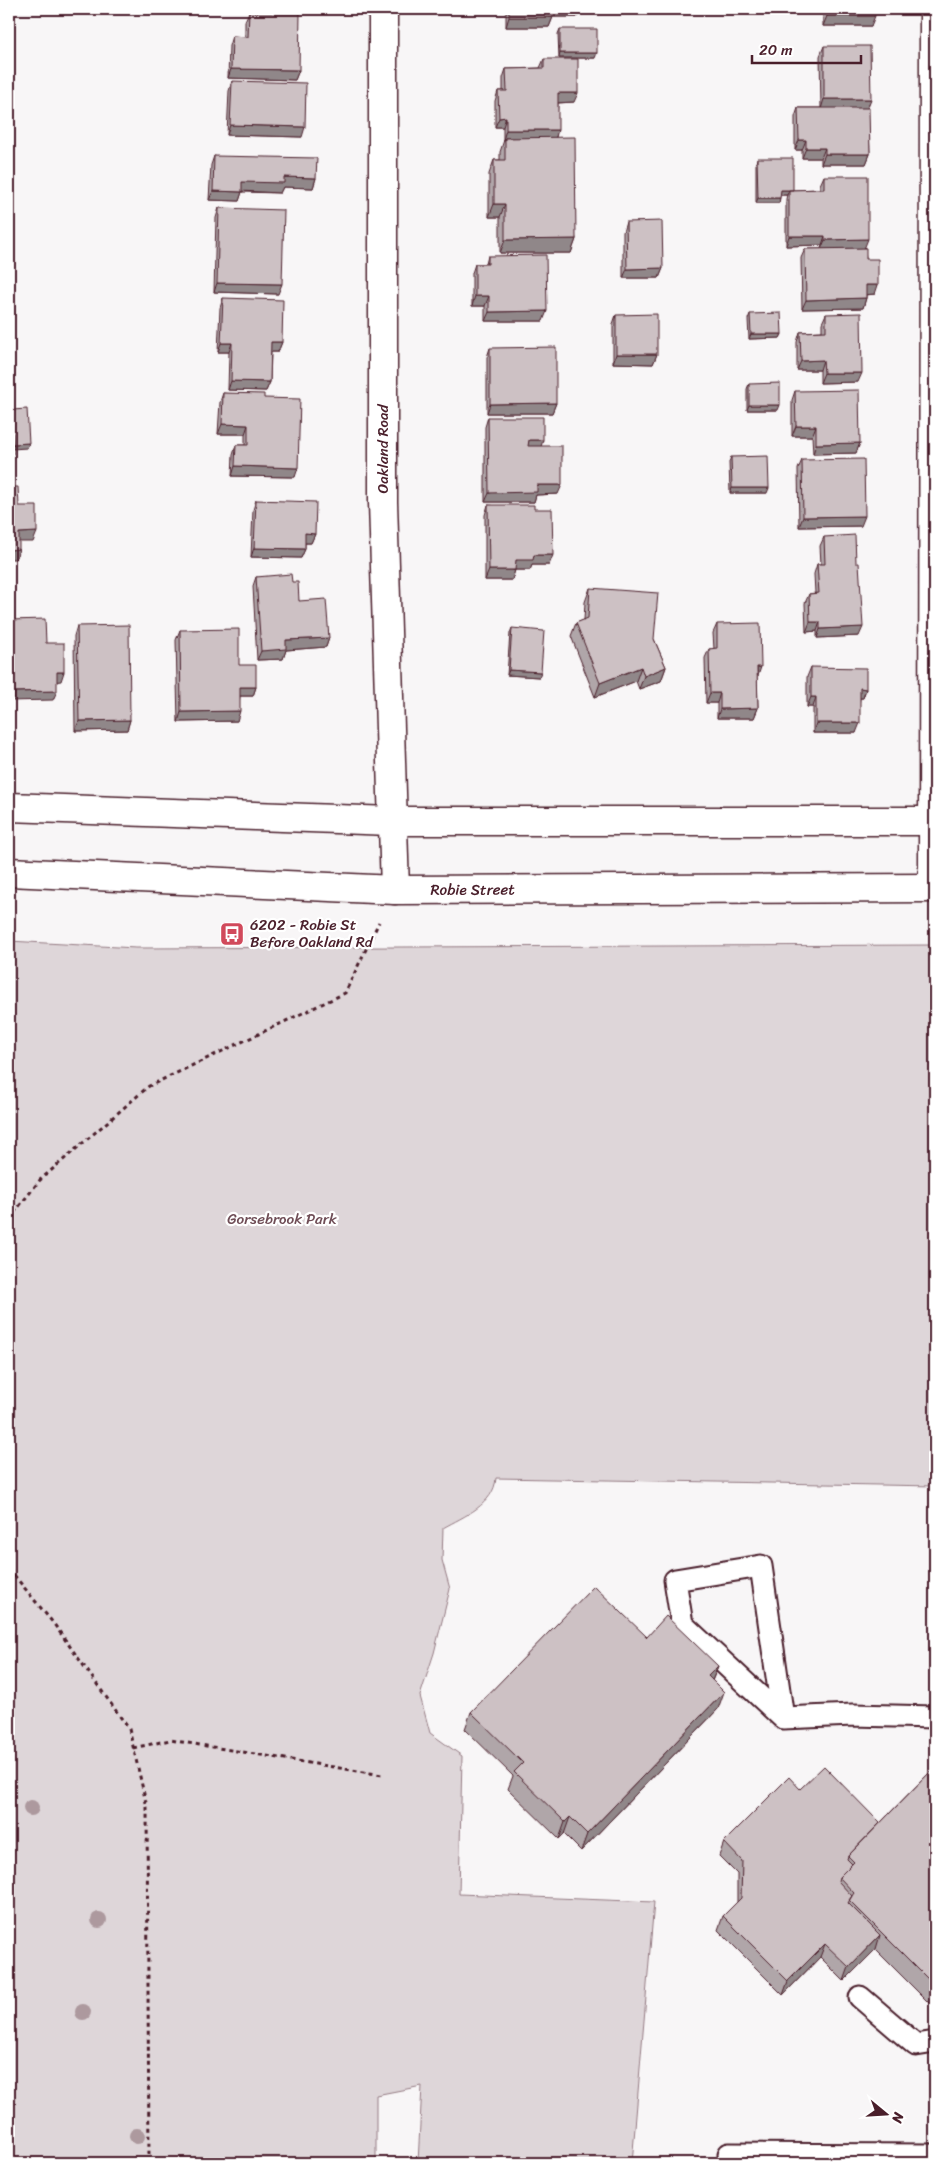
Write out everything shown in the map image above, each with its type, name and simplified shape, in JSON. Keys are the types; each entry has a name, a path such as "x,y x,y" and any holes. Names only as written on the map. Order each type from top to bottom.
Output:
{"main road":[{"name":"Oakland Road","path":"382,9 383,502 391,821 395,890"},
{"path":"934,9 934,888"},
{"path":"9,807 391,821 934,821"},
{"name":"Robie Street","path":"9,872 395,890 934,888"}],"lane":[{"path":"783,1718 761,1566 675,1580 682,1624 783,1718 854,1715 935,1717"},
{"path":"860,1997 916,2045 935,2042"},
{"path":"729,2163 729,2154 935,2155"}],"path":[{"path":"9,1219 40,1180 149,1086 345,993 395,890"},
{"path":"9,1569 54,1624 129,1729 147,1807 149,2163"},
{"path":"133,1748 170,1740 382,1775"}],"green space":[{"name":"Gorsebrook Park","path":"9,941 136,948 935,945 935,1486 496,1478 490,1496 484,1503 443,1528 442,1560 450,1589 434,1653 420,1696 430,1733 462,1756 459,1894 654,1902 632,2163 418,2163 422,2086 376,2095 376,2163 9,2163"}],"building":[{"path":"509,9 553,9 553,17 509,17"},
{"path":"827,9 874,9 875,16 827,16"},
{"path":"249,12 300,13 299,70 231,69 232,36 248,37"},
{"path":"560,29 597,29 597,53 560,53"},
{"path":"824,46 870,46 871,99 824,99"},
{"path":"544,59 578,59 578,93 558,93 558,130 506,130 506,117 499,118 498,91 507,91 506,69 544,68"},
{"path":"232,81 306,83 305,127 230,125"},
{"path":"798,108 869,108 870,154 825,154 825,148 806,148 806,140 799,140"},
{"path":"575,137 576,239 505,240 505,204 494,204 494,160 505,160 505,138"},
{"path":"214,156 317,158 316,178 284,177 284,183 242,182 242,192 213,191"},
{"path":"757,158 793,158 793,190 781,190 780,198 758,198"},
{"path":"824,176 868,176 868,239 825,240 825,236 789,236 789,190 824,189"},
{"path":"219,208 284,210 282,284 217,283"},
{"path":"662,221 663,268 627,269 626,222"},
{"path":"866,248 866,259 878,259 878,285 866,285 866,298 806,300 805,249"},
{"path":"546,255 547,311 489,312 489,296 475,296 475,264 488,264 488,256"},
{"path":"223,298 283,300 282,342 271,342 270,382 231,381 232,343 221,343"},
{"path":"781,313 782,334 751,334 750,314"},
{"path":"861,313 862,373 824,373 823,360 801,361 800,332 826,331 826,314"},
{"path":"657,314 657,354 616,354 616,315"},
{"path":"556,347 556,403 490,404 490,348"},
{"path":"780,383 780,405 749,405 749,384"},
{"path":"859,390 860,443 816,444 816,426 796,426 795,391"},
{"path":"223,393 264,394 264,398 300,399 298,468 235,466 236,445 248,445 248,425 222,424"},
{"path":"10,399 13,453 9,453"},
{"path":"27,409 29,443 13,444 12,410"},
{"path":"488,417 543,417 543,440 529,440 528,446 562,446 562,485 537,485 537,492 489,493"},
{"path":"768,456 769,488 732,488 731,457"},
{"path":"864,459 865,516 803,517 802,460"},
{"path":"9,487 18,487 19,506 37,506 37,532 19,533 19,549 9,550"},
{"path":"256,500 316,502 315,534 305,533 305,549 254,548"},
{"path":"488,505 534,505 534,509 552,509 553,555 534,555 533,560 516,560 515,570 489,570"},
{"path":"855,535 856,563 859,563 863,627 820,629 820,622 810,622 809,594 819,593 817,564 825,564 824,537"},
{"path":"291,574 292,582 298,582 299,601 326,599 329,638 286,640 286,649 261,651 256,577"},
{"path":"590,588 658,593 654,639 666,667 644,676 641,667 600,683 576,623 588,618"},
{"path":"45,619 46,643 64,643 64,672 57,672 57,691 9,692 9,620"},
{"path":"760,623 761,667 757,667 758,708 720,709 720,693 710,693 709,649 717,648 717,624"},
{"path":"129,625 130,720 79,721 77,626"},
{"path":"512,628 544,631 541,672 509,670"},
{"path":"239,629 239,665 256,665 256,687 240,687 240,711 181,712 180,630"},
{"path":"811,667 866,668 866,689 860,688 860,723 816,723 816,697 811,697"},
{"path":"594,1586 647,1637 666,1616 718,1666 708,1676 724,1692 587,1834 570,1817 565,1822 514,1772 523,1763 471,1712"},
{"path":"824,1766 880,1823 848,1856 847,1859 852,1864 839,1877 838,1881 852,1896 848,1903 880,1935 849,1967 825,1944 788,1981 723,1916 741,1898 742,1861 724,1842 789,1777 800,1789"},
{"path":"935,1767 935,1986 849,1900 854,1893 839,1877 854,1862 848,1856"}],"place":[{"name":"6202 - Robie St Before Oakland Rd","path":"232,934"}]}
